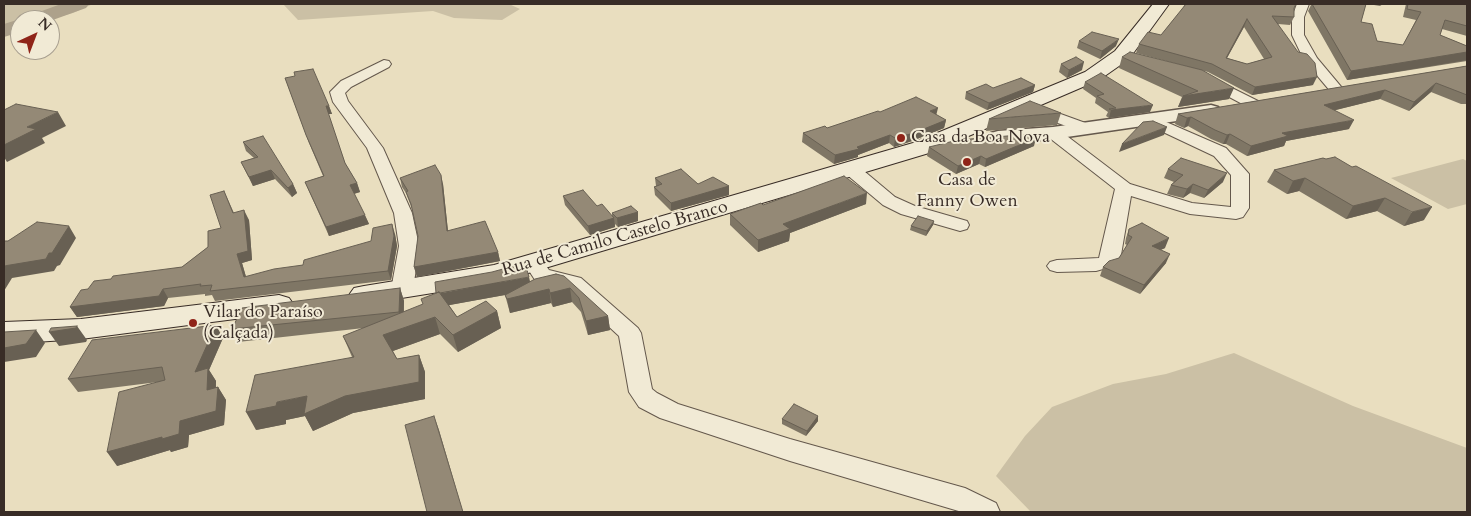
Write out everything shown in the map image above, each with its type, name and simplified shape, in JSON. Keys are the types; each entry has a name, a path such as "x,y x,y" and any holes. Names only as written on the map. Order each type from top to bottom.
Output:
{"main road":[{"name":"Rua de Camilo Castelo Branco","path":"344,297 402,290 495,274 534,264 921,148 1083,80 1131,57 1161,4"},
{"path":"4,333 81,329 305,302"}],"street":[{"path":"1303,4 1298,17 1298,35 1311,60 1336,89"},
{"path":"384,64 346,84 337,92 340,102 375,148 403,213 409,246 402,290"},
{"path":"1194,75 1203,77 1261,103"},
{"path":"1313,93 1355,86"},
{"path":"921,148 956,141 1053,133 1261,103"},
{"path":"1024,105 1085,128"},
{"path":"1053,133 1124,188 1190,208 1236,213 1240,208 1240,174 1220,152 1150,120"},
{"path":"852,170 888,201 908,210 960,225"},
{"path":"1058,266 1096,265 1107,262 1111,255 1124,188"},
{"path":"534,264 542,276 563,279 574,283 630,333 641,392 648,400 669,411 790,450 965,500 986,512"}],"shaded area":[{"path":"4,4 93,4 60,17 60,10 10,10 10,32 4,34"},
{"path":"283,4 509,4 520,9 502,20 454,18 433,11 298,20"},
{"path":"1463,159 1467,161 1467,204 1448,209 1391,178"},
{"path":"1234,353 1353,406 1467,448 1467,512 1031,512 996,476 1025,436 1052,407 1113,384 1166,374"}],"building":[{"path":"1186,4 1296,4 1294,17 1272,16 1298,52 1307,54 1315,63 1317,77 1255,87 1212,64 1139,44 1148,32 1161,35","holes":["1247,19 1272,57 1247,64 1226,58"]},
{"path":"1312,4 1366,4 1361,22 1372,24 1377,41 1403,45 1421,12 1407,9 1408,4 1467,4 1467,26 1445,20 1440,35 1467,46 1467,52 1351,71"},
{"path":"1092,32 1119,39 1102,51 1079,41"},
{"path":"1130,52 1202,70 1234,88 1183,96 1198,91 1122,57"},
{"path":"1076,57 1084,62 1069,70 1061,64"},
{"path":"1467,66 1467,95 1436,83 1414,102 1385,90 1324,105 1354,120 1282,133 1288,136 1251,146 1230,134 1227,135 1191,117 1187,118 1178,114"},
{"path":"313,69 329,106 326,106 345,163 357,183 350,185 365,215 326,227 305,182 324,176 306,135 285,78 295,76 294,72"},
{"path":"1101,73 1153,105 1109,109 1116,108 1097,96 1104,94 1085,82"},
{"path":"1021,78 1035,85 989,103 966,92 986,84 993,88"},
{"path":"916,97 938,108 930,111 946,120 914,133 895,138 890,135 857,147 859,149 835,155 803,133 880,112"},
{"path":"1030,101 1061,113 989,119"},
{"path":"16,104 58,112 27,127 36,129 4,145 4,110"},
{"path":"1153,121 1167,127 1122,144 1143,122"},
{"path":"1032,134 1036,138 986,159 981,156 958,166 929,147 958,140"},
{"path":"263,136 293,184 288,188 271,170 249,177 241,162 258,157 243,142"},
{"path":"1335,157 1352,167 1356,166 1432,207 1412,212 1385,198 1353,206 1305,178 1293,181 1274,170 1323,158"},
{"path":"1181,158 1227,173 1208,190 1193,184 1187,189 1171,185 1183,175 1168,169"},
{"path":"435,165 441,175 447,231 485,221 498,252 414,267 418,236 411,204 406,192 408,191 400,178"},
{"path":"681,169 698,184 713,177 729,186 671,203 654,187 662,184 655,178"},
{"path":"844,176 867,193 783,224 790,229 758,240 730,214 761,203 763,205"},
{"path":"583,190 597,206 602,204 614,218 588,226 563,196"},
{"path":"224,191 233,213 244,210 248,251 237,254 244,277 274,269 303,265 304,260 371,241 373,228 392,224 394,236 388,271 210,291 212,285 200,286 201,284 163,289 159,296 70,307 81,290 88,289 94,281 111,279 113,276 182,267 208,247 208,231 221,228 210,195"},
{"path":"631,206 638,212 617,218 612,213"},
{"path":"918,216 934,221 927,231 911,226"},
{"path":"37,222 69,226 46,259 4,266 4,241 8,241"},
{"path":"1142,223 1169,238 1152,246 1170,254 1144,285 1103,267 1109,261 1119,258 1132,237 1128,235 1129,229"},
{"path":"525,263 529,277 436,293 435,282 492,272"},
{"path":"556,274 564,276 608,316 586,321 579,298 570,288 550,293 549,289 507,299 505,295 535,279"},
{"path":"400,288 399,312 232,329 242,308"},
{"path":"439,292 457,317 486,301 497,311 453,335 435,317 383,335 397,359 419,355 419,382 345,396 304,414 307,396 277,402 276,406 246,412 255,375 354,357 343,336 423,304 421,299"},
{"path":"216,325 195,372 208,368 207,390 218,387 216,411 180,421 179,434 107,452 119,392 165,380 162,367 68,379 92,340"},
{"path":"77,326 76,328 49,332 51,328"},
{"path":"36,330 26,344 4,348 4,332"},
{"path":"794,404 818,416 807,431 782,419"},
{"path":"434,416 463,512 427,512 405,425"}],"waterway":[{"path":"60,11 79,4"},
{"path":"4,31 10,29"}],"place":[{"name":"Casa da Boa Nova","path":"901,138"},
{"name":"Casa de Fanny Owen","path":"967,162"},
{"name":"Vilar do Paraíso (Calçada)","path":"193,323"}]}
